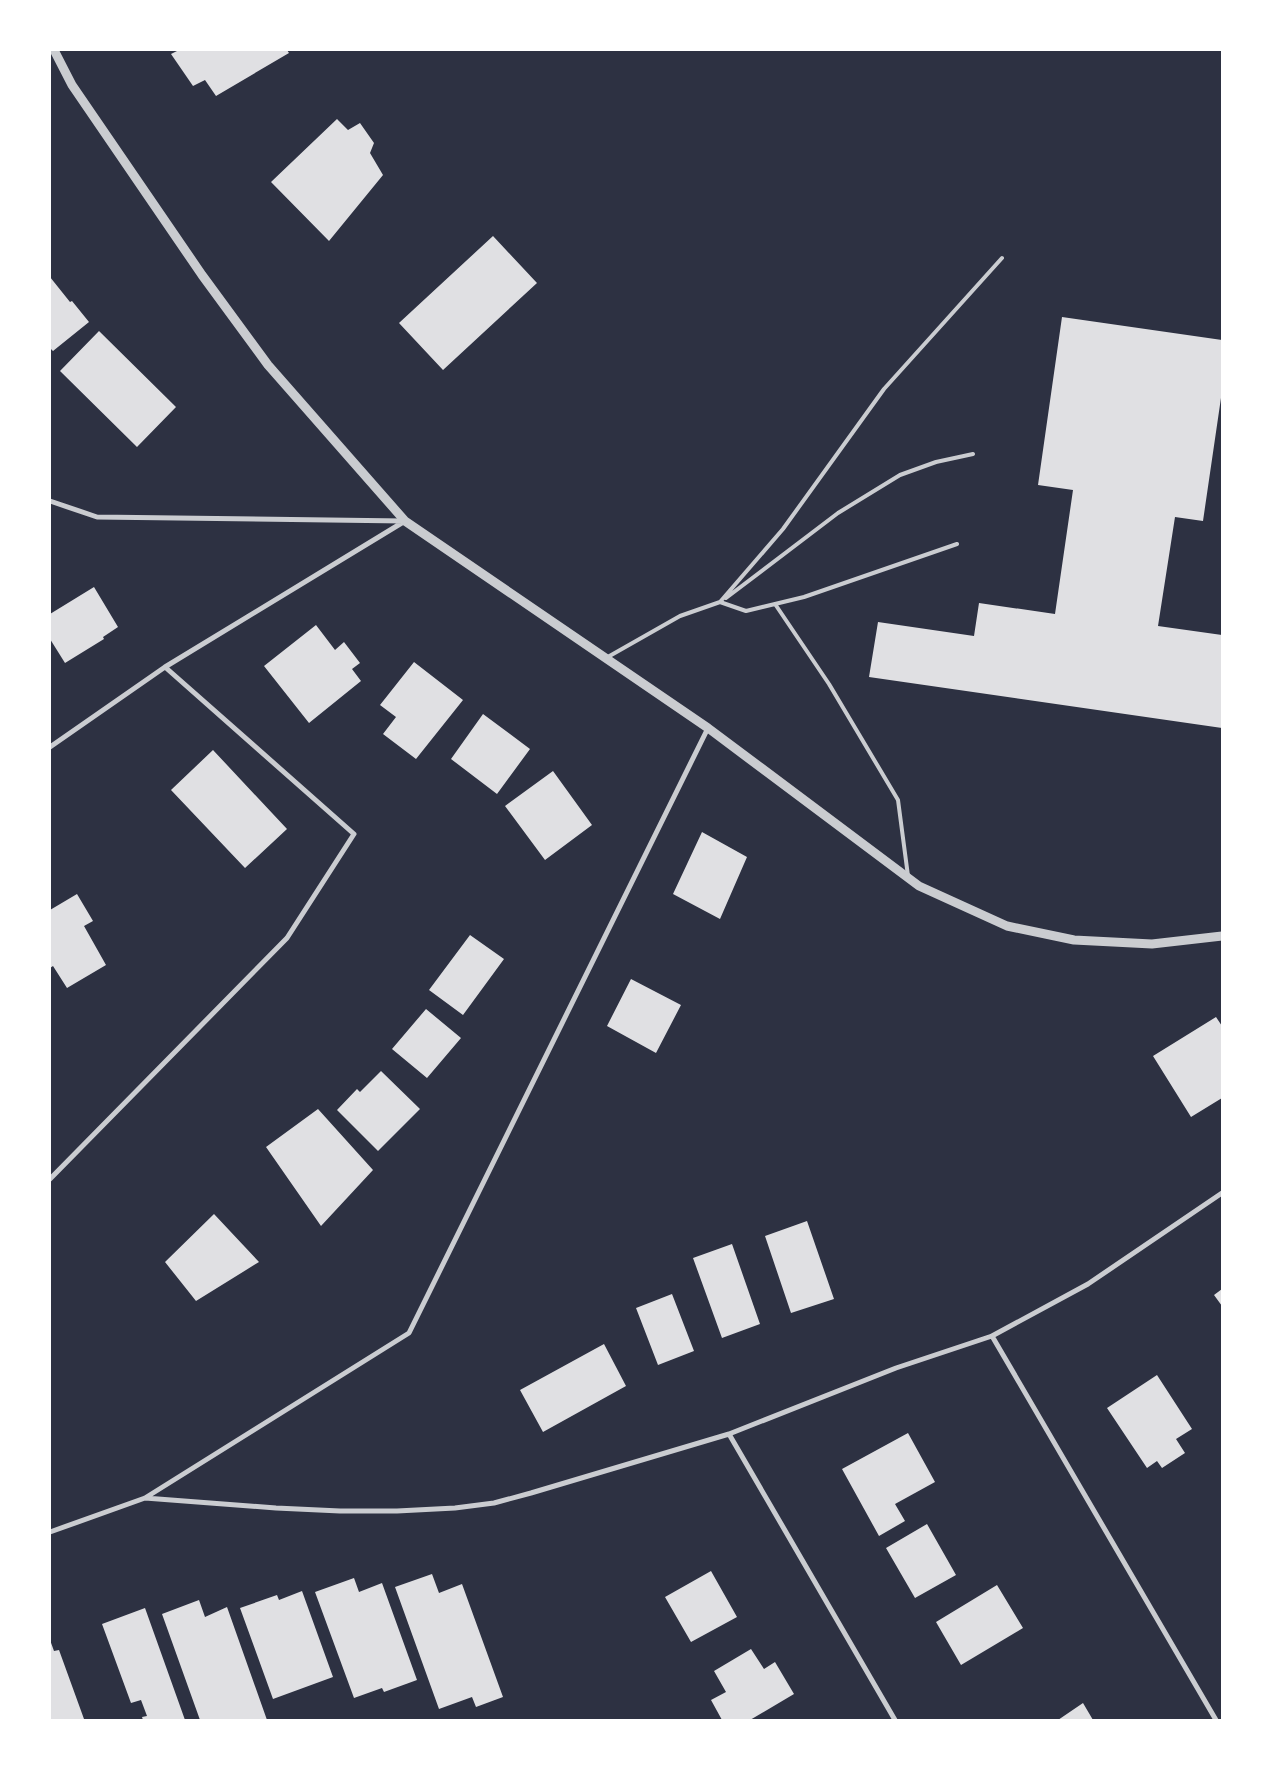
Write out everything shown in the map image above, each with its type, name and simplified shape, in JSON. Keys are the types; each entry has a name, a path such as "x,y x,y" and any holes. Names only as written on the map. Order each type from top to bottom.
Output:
{"street":[{"path":"54,50 72,85 191,260 268,365 405,521 708,728 919,886 1007,926 1074,940 1152,944 1222,936"},
{"path":"50,501 97,517 405,521"},
{"path":"50,746 165,667 405,521"},
{"path":"50,1179 287,938 354,834 165,667"},
{"path":"50,1532 145,1498 408,1333 708,728"},
{"path":"145,1498 228,1506 340,1511 396,1511 455,1508 494,1502 531,1493 728,1434 896,1368 992,1336 1088,1284 1222,1193"},
{"path":"992,1336 1216,1720"},
{"path":"728,1434 896,1720"}],"lane":[{"path":"720,602 784,529 884,389 1002,258"},
{"path":"605,658 680,616 720,602 838,513 900,475 936,462 973,454"},
{"path":"720,602 746,611 804,597 957,544"},
{"path":"775,604 829,684 898,800 908,878"}],"building":[{"path":"179,50 287,50 289,53 216,96 205,80 193,86 171,54"},
{"path":"337,119 348,130 360,123 374,143 370,153 383,175 329,241 271,182"},
{"path":"493,236 537,283 443,370 399,323"},
{"path":"50,277 89,322 53,351 50,348"},
{"path":"1062,317 1222,340 1222,391 1203,521 1175,517 1158,626 1222,635 1222,728 869,677 878,622 974,636 979,603 1055,614 1073,490 1038,485"},
{"path":"99,331 176,407 137,447 60,371"},
{"path":"94,587 118,627 103,637 104,639 65,663 50,639 50,614"},
{"path":"316,625 335,650 344,642 360,663 352,669 361,681 309,723 264,666"},
{"path":"414,662 463,700 416,759 383,734 396,717 380,705"},
{"path":"483,714 530,749 497,794 451,759"},
{"path":"213,750 287,829 245,868 171,790"},
{"path":"553,771 592,825 545,860 505,806"},
{"path":"702,832 747,857 720,919 673,894"},
{"path":"77,894 93,921 84,926 106,965 67,988 53,966 50,968 50,910"},
{"path":"470,935 504,959 463,1015 429,990"},
{"path":"631,979 681,1005 656,1053 607,1026"},
{"path":"426,1009 461,1038 427,1078 392,1049"},
{"path":"1216,1017 1222,1026 1222,1098 1191,1117 1153,1056"},
{"path":"381,1071 420,1109 378,1151 337,1110 357,1089 360,1092"},
{"path":"318,1109 373,1170 321,1226 266,1147"},
{"path":"214,1214 259,1262 196,1301 165,1262"},
{"path":"807,1221 834,1299 791,1313 765,1236"},
{"path":"732,1244 760,1324 722,1338 693,1258"},
{"path":"1222,1289 1222,1306 1214,1295"},
{"path":"672,1294 694,1351 658,1365 636,1308"},
{"path":"604,1344 626,1386 543,1432 520,1390"},
{"path":"1157,1375 1192,1429 1176,1439 1185,1453 1162,1468 1157,1461 1147,1468 1107,1408"},
{"path":"908,1433 935,1482 895,1504 905,1521 879,1536 842,1469"},
{"path":"927,1524 956,1575 915,1598 886,1548"},
{"path":"711,1571 737,1617 691,1642 665,1597"},
{"path":"432,1574 439,1593 462,1584 503,1697 476,1707 472,1697 439,1709 395,1587"},
{"path":"354,1578 359,1592 382,1583 417,1680 384,1692 382,1688 354,1698 315,1592"},
{"path":"997,1585 1023,1628 961,1665 936,1622"},
{"path":"302,1591 333,1677 273,1699 240,1608 277,1595 279,1600"},
{"path":"199,1600 205,1617 227,1607 267,1720 200,1720 162,1614"},
{"path":"145,1608 185,1720 143,1720 142,1717 147,1716 141,1700 131,1703 102,1624"},
{"path":"50,1640 54,1651 59,1650 84,1719 50,1720"},
{"path":"751,1649 764,1669 775,1662 794,1694 750,1720 722,1720 711,1700 726,1692 714,1671"},
{"path":"1083,1703 1093,1720 1058,1720"}]}
